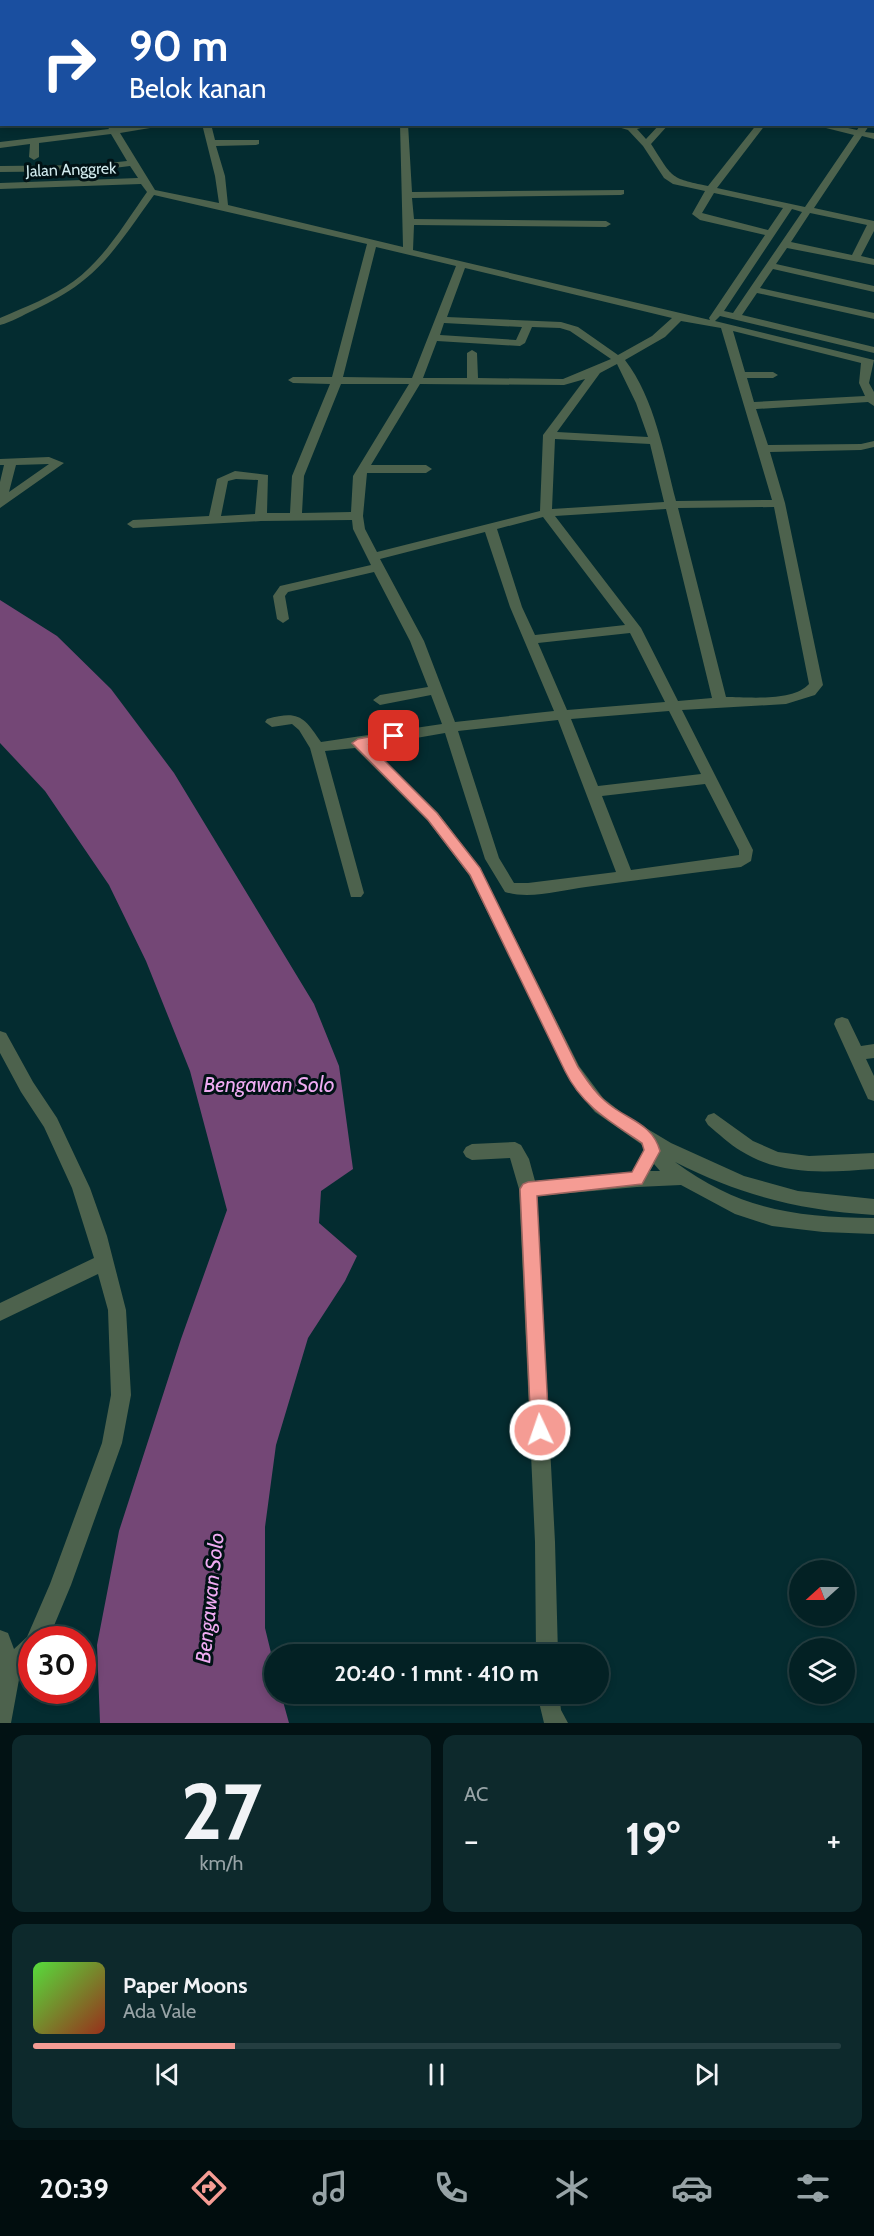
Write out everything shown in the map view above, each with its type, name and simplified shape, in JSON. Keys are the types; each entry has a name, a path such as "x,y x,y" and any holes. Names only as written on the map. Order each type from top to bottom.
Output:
{"street":[{"path":"0,145 111,127 131,126"},
{"path":"207,126 220,176 224,207"},
{"path":"404,126 409,222 408,251"},
{"path":"622,126 631,128 641,126"},
{"path":"646,144 663,126"},
{"path":"760,126 711,189 700,205 698,215 771,233"},
{"path":"823,126 874,136"},
{"path":"736,316 865,126"},
{"path":"111,127 152,192 224,207 870,362 864,383 873,401 750,406"},
{"path":"631,128 646,144 672,180 874,224 855,258"},
{"path":"34,157 35,141"},
{"path":"212,143 256,142"},
{"path":"0,169 50,170 133,163"},
{"path":"87,183 90,168"},
{"path":"48,185 50,170"},
{"name":"Jalan Anggrek","path":"0,186 143,181"},
{"path":"0,322 64,292 85,276 105,256 152,192"},
{"path":"408,195 621,192"},
{"path":"711,323 789,206"},
{"path":"409,222 606,224"},
{"path":"296,517 297,476 337,380 372,243"},
{"path":"784,244 874,262"},
{"path":"462,264 417,380 359,476 357,516 359,529 417,640 450,728 492,859 506,885 514,890 741,861 746,857 746,850 633,628 546,513 549,435 595,373"},
{"path":"769,265 874,289"},
{"path":"753,289 874,316"},
{"path":"719,312 874,350"},
{"path":"293,380 556,383 595,373 662,336 679,317"},
{"path":"440,320 561,325 574,329 619,360 631,377 655,441 720,702"},
{"path":"502,342 507,324"},
{"path":"434,338 521,342 528,324"},
{"path":"317,748 450,728 720,702 797,698 810,694 816,685 779,503 726,326"},
{"path":"472,353 474,369 472,381"},
{"path":"741,375 773,375"},
{"path":"549,435 655,441"},
{"path":"764,449 861,447 874,444"},
{"path":"49,460 58,463 0,504 6,462 49,460"},
{"path":"365,469 426,469"},
{"path":"214,519 223,479 235,475 264,477 261,517"},
{"path":"283,619 279,596 284,588 546,513 779,503"},
{"path":"133,524 261,517 357,516"},
{"path":"490,528 516,607 594,792 626,877"},
{"path":"530,640 633,628"},
{"path":"380,700 436,690"},
{"path":"272,722 291,717 297,719 317,748 356,893"},
{"path":"358,743 433,817 475,872 573,1071 585,1090 600,1106 650,1145 680,1178 732,1203 770,1218 823,1225 874,1226"},
{"path":"594,792 710,778"},
{"path":"475,872 492,859"},
{"path":"842,1024 874,1094"},
{"path":"0,1038 55,1132 81,1188 105,1262 117,1310 121,1395 112,1443 43,1626"},
{"path":"856,1054 874,1051"},
{"path":"714,1120 748,1146 792,1164 874,1161"},
{"path":"637,1179 650,1145"},
{"path":"650,1145 768,1191 822,1204 874,1207"},
{"path":"472,1152 514,1150 520,1159 528,1189 548,1644"},
{"path":"528,1189 637,1179 680,1178"},
{"path":"732,1203 768,1191"},
{"path":"0,1312 105,1262"},
{"path":"0,1641 10,1669 0,1723"},
{"path":"10,1669 18,1661"},
{"path":"549,1704 552,1718 556,1723"}],"water":[{"name":"Bengawan Solo","path":"0,600 57,636 111,689 174,773 314,1004 339,1066 353,1169 321,1191 319,1223 357,1256 345,1281 308,1338 276,1445 265,1527 265,1628 269,1644 264,1644 264,1704 284,1704 289,1723 100,1723 97,1645 119,1531 181,1339 227,1210 190,1071 146,961 109,885 45,791 0,743"}],"route":[{"path":"394,736 358,743 433,817 475,872 573,1071 585,1090 600,1106 649,1139 652,1151 637,1179 528,1189 540,1430"}]}
